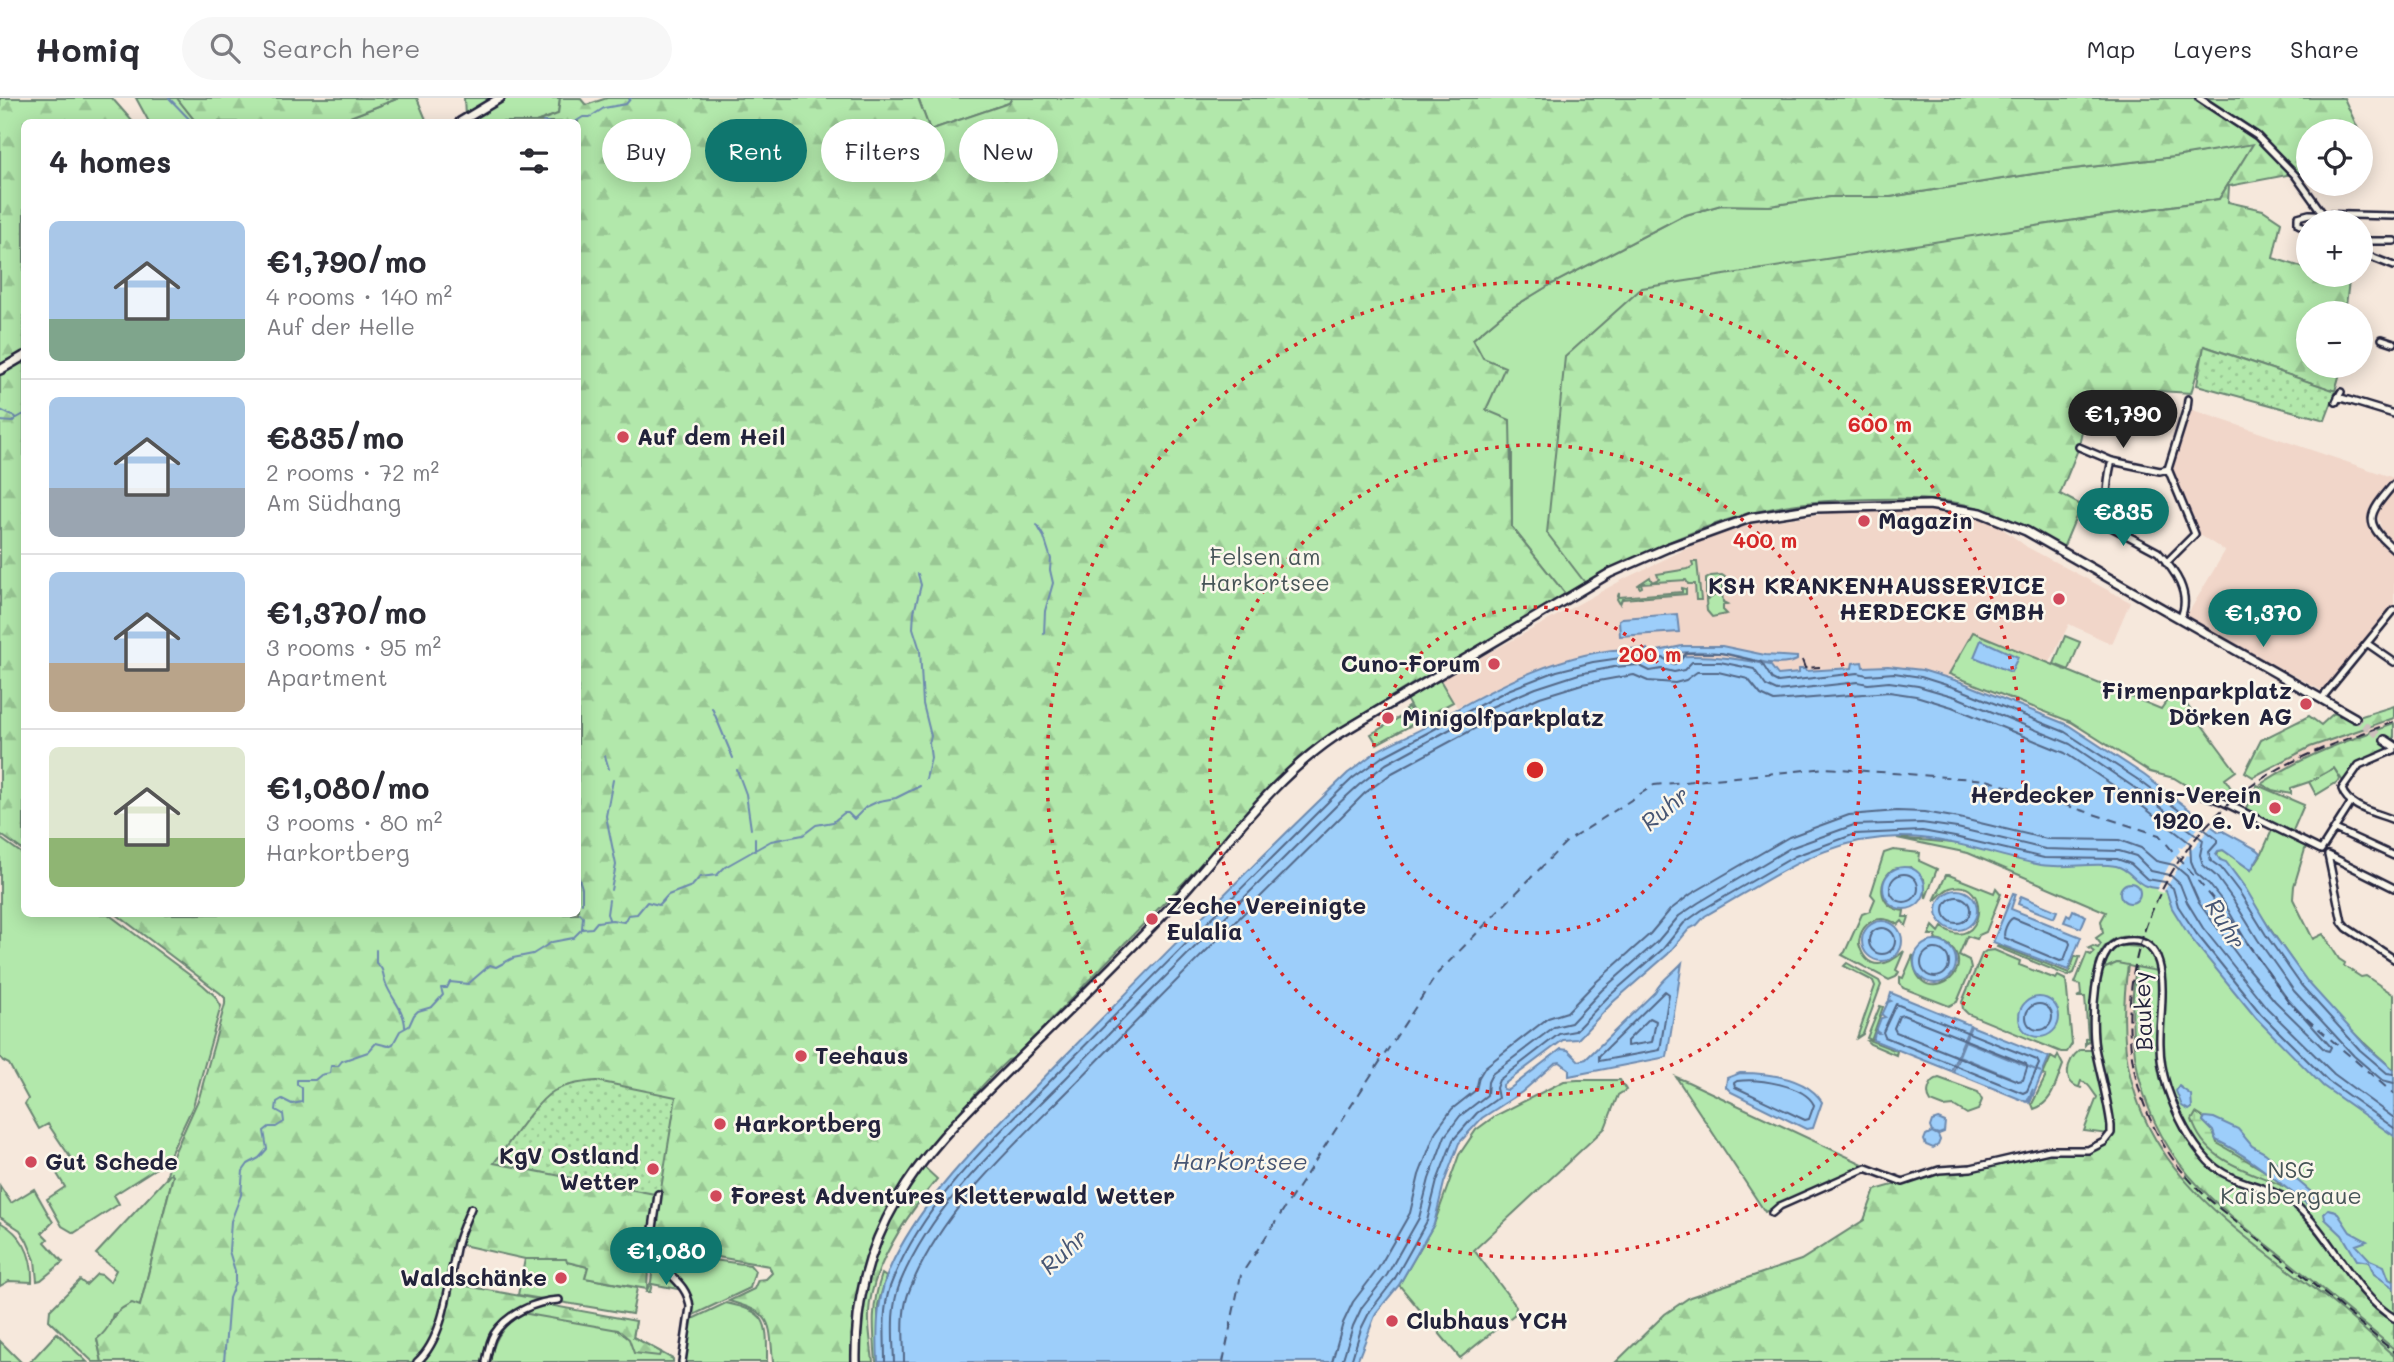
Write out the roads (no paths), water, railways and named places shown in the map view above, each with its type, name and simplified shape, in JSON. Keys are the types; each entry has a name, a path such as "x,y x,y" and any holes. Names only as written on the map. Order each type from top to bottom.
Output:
{"main road":[{"path":"465,119 500,98"},
{"path":"0,370 21,358"},
{"path":"856,1362 858,1313 865,1270 877,1238 907,1184 951,1129 1160,918 1273,789 1307,757 1345,731 1610,573 1734,523 1765,515 1815,508 1929,505 1964,509 2000,519 2042,541 2355,718"},
{"path":"2385,740 2394,748"}],"street":[{"path":"2199,98 2257,136 2295,175 2320,210"},
{"path":"2373,215 2394,216"},
{"path":"2373,241 2394,241"},
{"path":"2373,258 2394,266"},
{"path":"2382,339 2394,343"},
{"path":"2338,397 2394,414"},
{"path":"2166,564 2195,534 2168,469 2188,399"},
{"path":"2079,447 2112,461 2160,471 2168,469"},
{"path":"2112,461 2108,474 2107,506 2101,521 2158,552 2177,576 2183,590 2185,607 2180,619"},
{"path":"2394,484 2378,503 2372,521 2377,535 2394,549"},
{"path":"2322,698 2394,610"},
{"path":"2368,644 2394,662"},
{"path":"2394,748 2356,769 2342,789 2344,796 2351,803 2394,820"},
{"path":"2204,795 2394,888"},
{"path":"2321,850 2351,803"},
{"path":"2335,829 2394,856"},
{"path":"2328,855 2342,922 2394,959"},
{"name":"Baukey","path":"1772,1213 1780,1206 1862,1169 1872,1169 1903,1182 1939,1170 1971,1168 2049,1150 2088,1150 2104,1142 2112,1126 2094,1046 2097,979 2105,952 2112,944 2132,941 2151,948 2161,963 2161,1056 2167,1085 2181,1122 2194,1143 2217,1169 2272,1191 2295,1205 2323,1234 2370,1300 2394,1318"},
{"path":"659,1194 651,1247 683,1286 689,1298 682,1362"},
{"path":"417,1362 425,1355 435,1337 448,1299 457,1244 471,1208"},
{"path":"486,1362 493,1335 506,1322 534,1305 559,1300"}],"water":[{"path":"1677,614 1679,632 1620,636 1619,620 1622,618"},
{"path":"1981,640 2018,657 2011,672 1974,657"},
{"name":"Harkortsee","path":"1682,646 1722,646 1765,655 1797,657 1797,660 1780,664 1713,652 1671,654 1672,657 1709,656 1770,665 1778,675 1799,673 1799,669 1806,671 1852,668 1853,663 1862,662 1863,667 1888,666 1922,670 1961,682 2068,725 2144,775 2219,832 2223,831 2258,850 2261,853 2251,870 2223,850 2216,854 2220,860 2226,862 2246,889 2271,931 2307,981 2365,1045 2394,1070 2394,1136 2323,1086 2256,1018 2190,937 2172,908 2166,891 2142,884 2116,866 2041,865 1921,838 1889,837 1860,841 1833,848 1782,871 1705,916 1689,929 1668,954 1613,1002 1578,1039 1563,1040 1503,1085 1503,1089 1508,1090 1561,1049 1568,1050 1579,1061 1586,1059 1682,963 1667,1057 1569,1076 1569,1069 1560,1062 1555,1063 1522,1092 1482,1118 1459,1143 1444,1183 1434,1224 1399,1285 1376,1313 1357,1362 878,1362 879,1309 884,1284 894,1259 928,1204 970,1154 1131,988 1348,773 1385,747 1502,685 1558,662 1587,654 1643,649 1642,652 1647,649 1652,655 1649,661 1658,651"},
{"path":"1904,867 1919,873 1925,888 1919,903 1904,909 1889,903 1883,888 1889,873"},
{"path":"2130,883 2137,886 2140,893 2137,900 2130,903 2123,900 2120,893 2123,886"},
{"path":"1957,890 1965,891 1971,896 1976,902 1976,918 1971,924 1965,929 1957,930 1949,929 1943,924 1938,918 1937,910 1938,902 1943,896 1949,891"},
{"path":"2013,893 2016,894 2011,909 2081,937 2068,970 1993,942"},
{"path":"2021,896 2057,911 2054,918 2018,904"},
{"path":"2073,910 2086,916 2081,928 2064,922"},
{"path":"1882,921 1890,922 1896,927 1901,933 1901,949 1896,955 1890,960 1882,961 1874,960 1868,955 1863,949 1862,941 1863,933 1868,927 1874,922"},
{"path":"1935,941 1950,947 1956,962 1950,977 1935,983 1920,977 1914,962 1920,947"},
{"path":"1891,993 1970,1025 1951,1071 1873,1040 1875,1033 1879,1033 1876,1031 1881,1018 1885,1017 1882,1015 1891,1001"},
{"path":"2039,997 2047,998 2053,1003 2058,1009 2058,1025 2053,1031 2047,1036 2039,1037 2031,1036 2025,1031 2020,1025 2019,1017 2020,1009 2025,1003 2031,998"},
{"path":"1971,1026 2049,1057 2030,1103 2033,1089 2027,1102 1953,1072 1959,1057 2010,1077 1959,1056 1965,1041 2041,1072 1965,1040"},
{"path":"1740,1073 1786,1078 1807,1087 1822,1102 1813,1128 1806,1129 1731,1092 1726,1087 1727,1078"},
{"path":"2179,1086 2191,1095 2192,1108 2189,1110 2182,1106 2176,1091"},
{"path":"2205,1117 2214,1118 2238,1129 2252,1146 2265,1153 2311,1192 2314,1203 2308,1205 2252,1162 2216,1140 2213,1131 2203,1121"},
{"path":"1938,1119 1945,1122 1944,1132 1932,1132 1932,1121"},
{"path":"1932,1132 1938,1135 1940,1140 1933,1148 1926,1145 1924,1140 1926,1135"},
{"path":"2328,1209 2336,1211 2350,1232 2367,1241 2356,1245 2370,1260 2384,1266 2389,1279 2394,1282 2394,1288 2374,1274 2369,1262 2357,1260 2342,1235 2325,1219 2324,1213"}],"waterway":[{"path":"169,98 189,119"},
{"path":"580,119 590,117 604,108 626,104 631,98"},
{"path":"0,410 17,418 21,416"},
{"path":"0,421 12,422 16,418"},
{"path":"1037,525 1051,559 1053,583 1045,611 1044,634"},
{"path":"918,574 921,585 913,628 920,650 923,704 931,736 931,758 926,779"},
{"path":"712,708 733,758"},
{"path":"605,756 609,769"},
{"path":"737,770 746,794 751,829"},
{"path":"611,890 616,865 606,816 613,780"},
{"path":"224,1362 229,1298 235,1283 235,1271 229,1251 231,1221 241,1195 243,1171 267,1149 264,1131 284,1122 283,1114 276,1110 277,1102 282,1099 292,1104 302,1102 302,1088 297,1084 297,1080 315,1080 330,1073 331,1066 338,1066 342,1061 368,1052 376,1043 388,1046 393,1044 400,1031 409,1026 414,1015 432,1007 443,995 441,988 447,988 450,982 468,984 490,965 496,967 513,958 533,954 552,942 573,938 582,929 592,928 597,922 624,922 628,915 637,914 647,902 659,905 668,895 692,886 700,877 717,875 725,867 771,841 803,835 816,825 833,822 844,813 854,819 866,807 896,798 920,786"},
{"path":"755,838 755,851"},
{"path":"581,885 582,903"},
{"path":"609,900 609,919"},
{"path":"581,914 582,928"},
{"path":"376,950 376,963 382,970 405,1027"}],"tunnel":[{"path":"2355,718 2385,740"}],"railway":[{"path":"1802,660 1805,668 1820,667"},
{"path":"2394,722 2284,766 2250,787 2210,822 2177,864 2152,911 2136,961 2129,1012 2133,1064 2148,1115 2175,1162 2197,1188 2223,1211 2394,1352"}],"place":[{"name":"Auf dem Heil","path":"623,437"},
{"name":"Magazin","path":"1864,521"},
{"name":"KSH KRANKENHAUSSERVICE HERDECKE GMBH","path":"2059,599"},
{"name":"Cuno-Forum","path":"1494,664"},
{"name":"Firmenparkplatz Dörken AG","path":"2306,704"},
{"name":"Minigolfparkplatz","path":"1388,718"},
{"name":"Herdecker Tennis-Verein 1920 e. V.","path":"2275,808"},
{"name":"Zeche Vereinigte Eulalia","path":"1152,919"},
{"name":"Teehaus","path":"801,1056"},
{"name":"Harkortberg","path":"720,1124"},
{"name":"Gut Schede","path":"31,1162"},
{"name":"KgV Ostland Wetter","path":"653,1169"},
{"name":"Forest Adventures Kletterwald Wetter","path":"716,1196"},
{"name":"Waldschänke","path":"561,1278"},
{"name":"Clubhaus YCH","path":"1392,1321"}],"park label":[{"name":"Felsen am Harkortsee","path":"1265,570"},
{"name":"NSG Kaisbergaue","path":"2291,1183"}],"water label":[{"name":"Ruhr","path":"1665,809"},
{"name":"Ruhr","path":"2225,924"},
{"name":"Ruhr","path":"1064,1252"}]}
